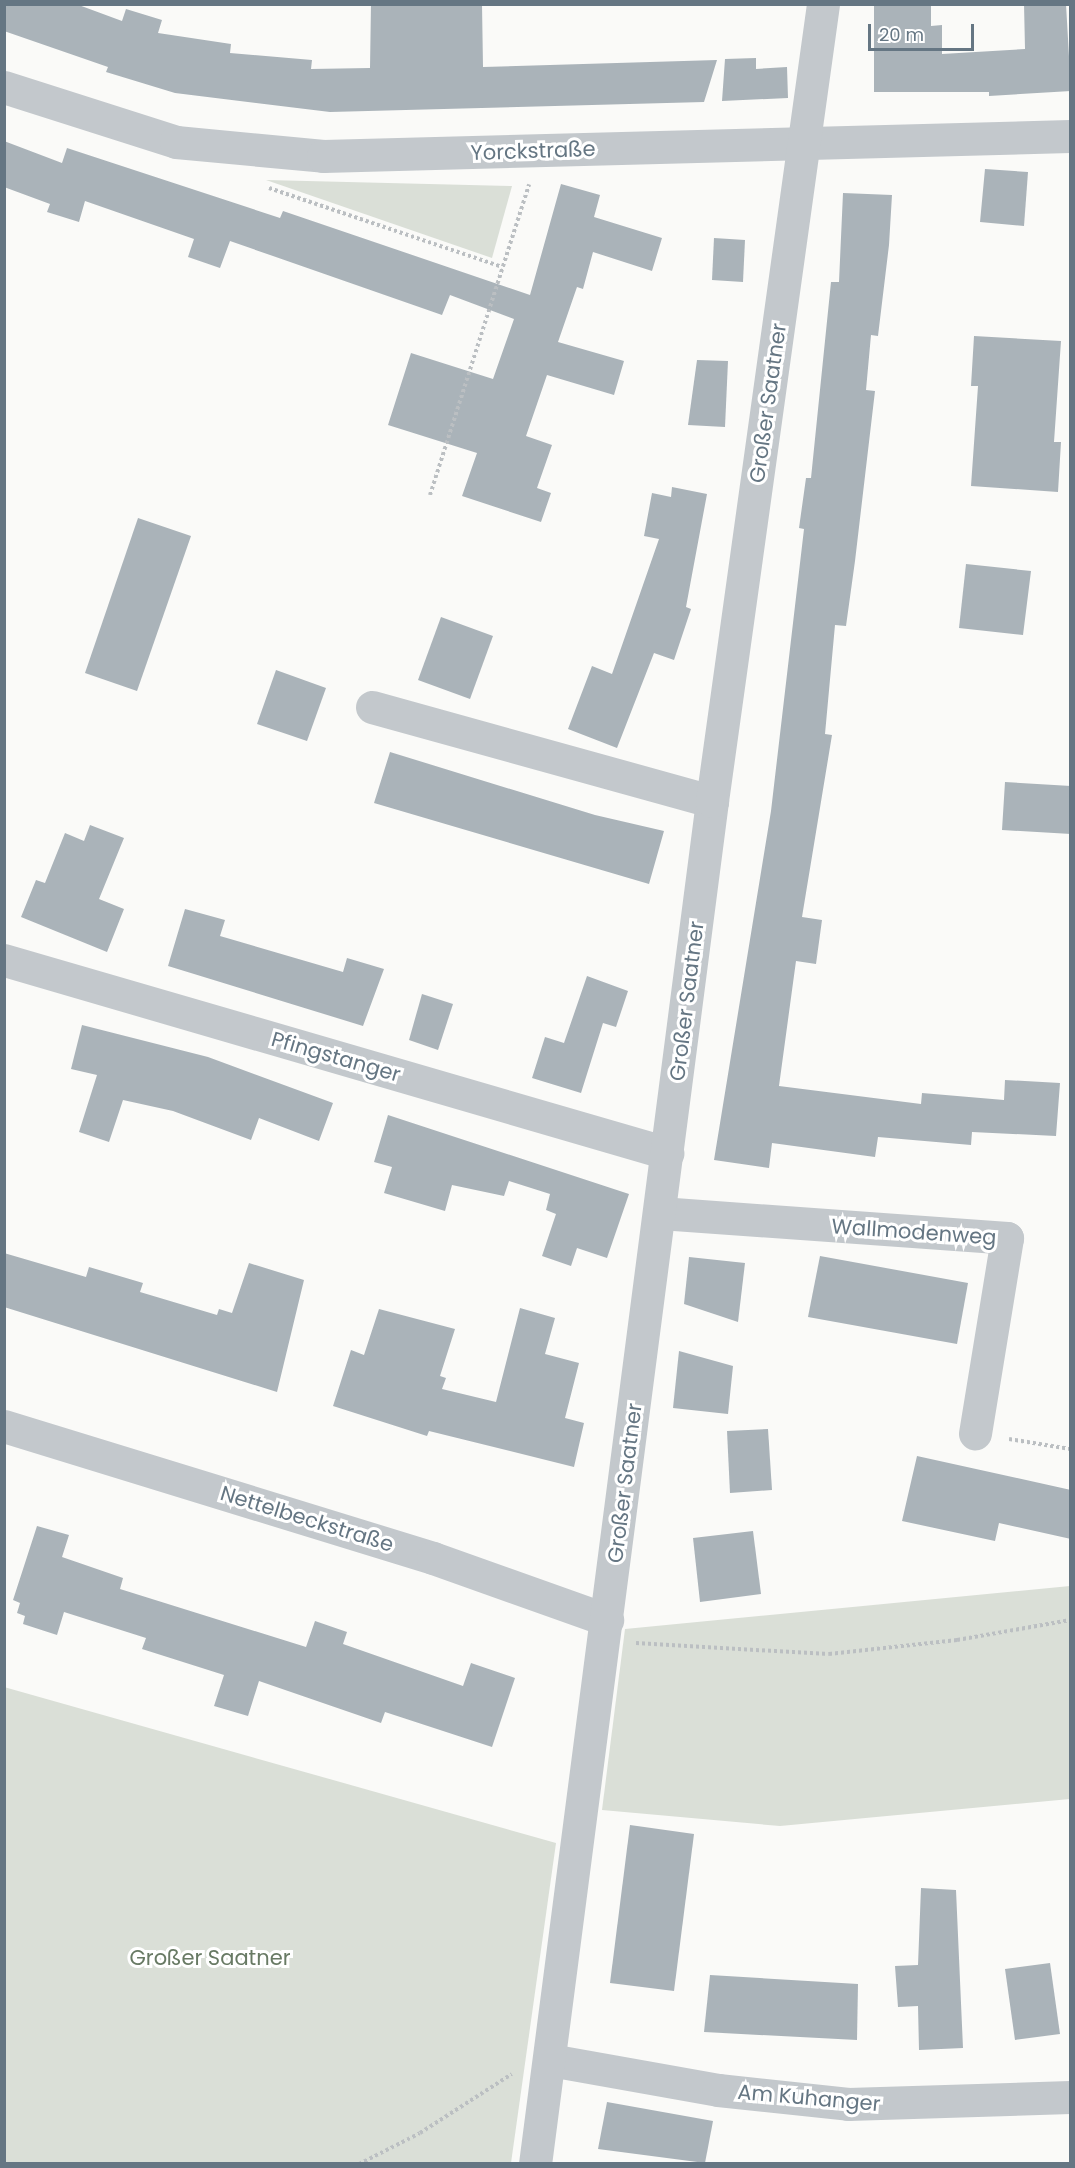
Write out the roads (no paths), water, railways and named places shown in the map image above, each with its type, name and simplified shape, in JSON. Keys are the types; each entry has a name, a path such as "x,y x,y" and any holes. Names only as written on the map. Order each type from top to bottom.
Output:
{"street":[{"name":"Großer Saatner","path":"535,2163 712,801 823,4"},
{"name":"Yorckstraße","path":"4,87 176,142 323,156 540,152 805,140 1071,136"},
{"path":"372,707 712,801"},
{"name":"Pfingstanger","path":"4,960 667,1153"},
{"name":"Wallmodenweg","path":"660,1213 1007,1238 975,1433"},
{"name":"Nettelbeckstraße","path":"4,1426 432,1558 605,1631"},
{"name":"Am Kuhanger","path":"550,2060 718,2090 848,2104 1071,2097"}]}
